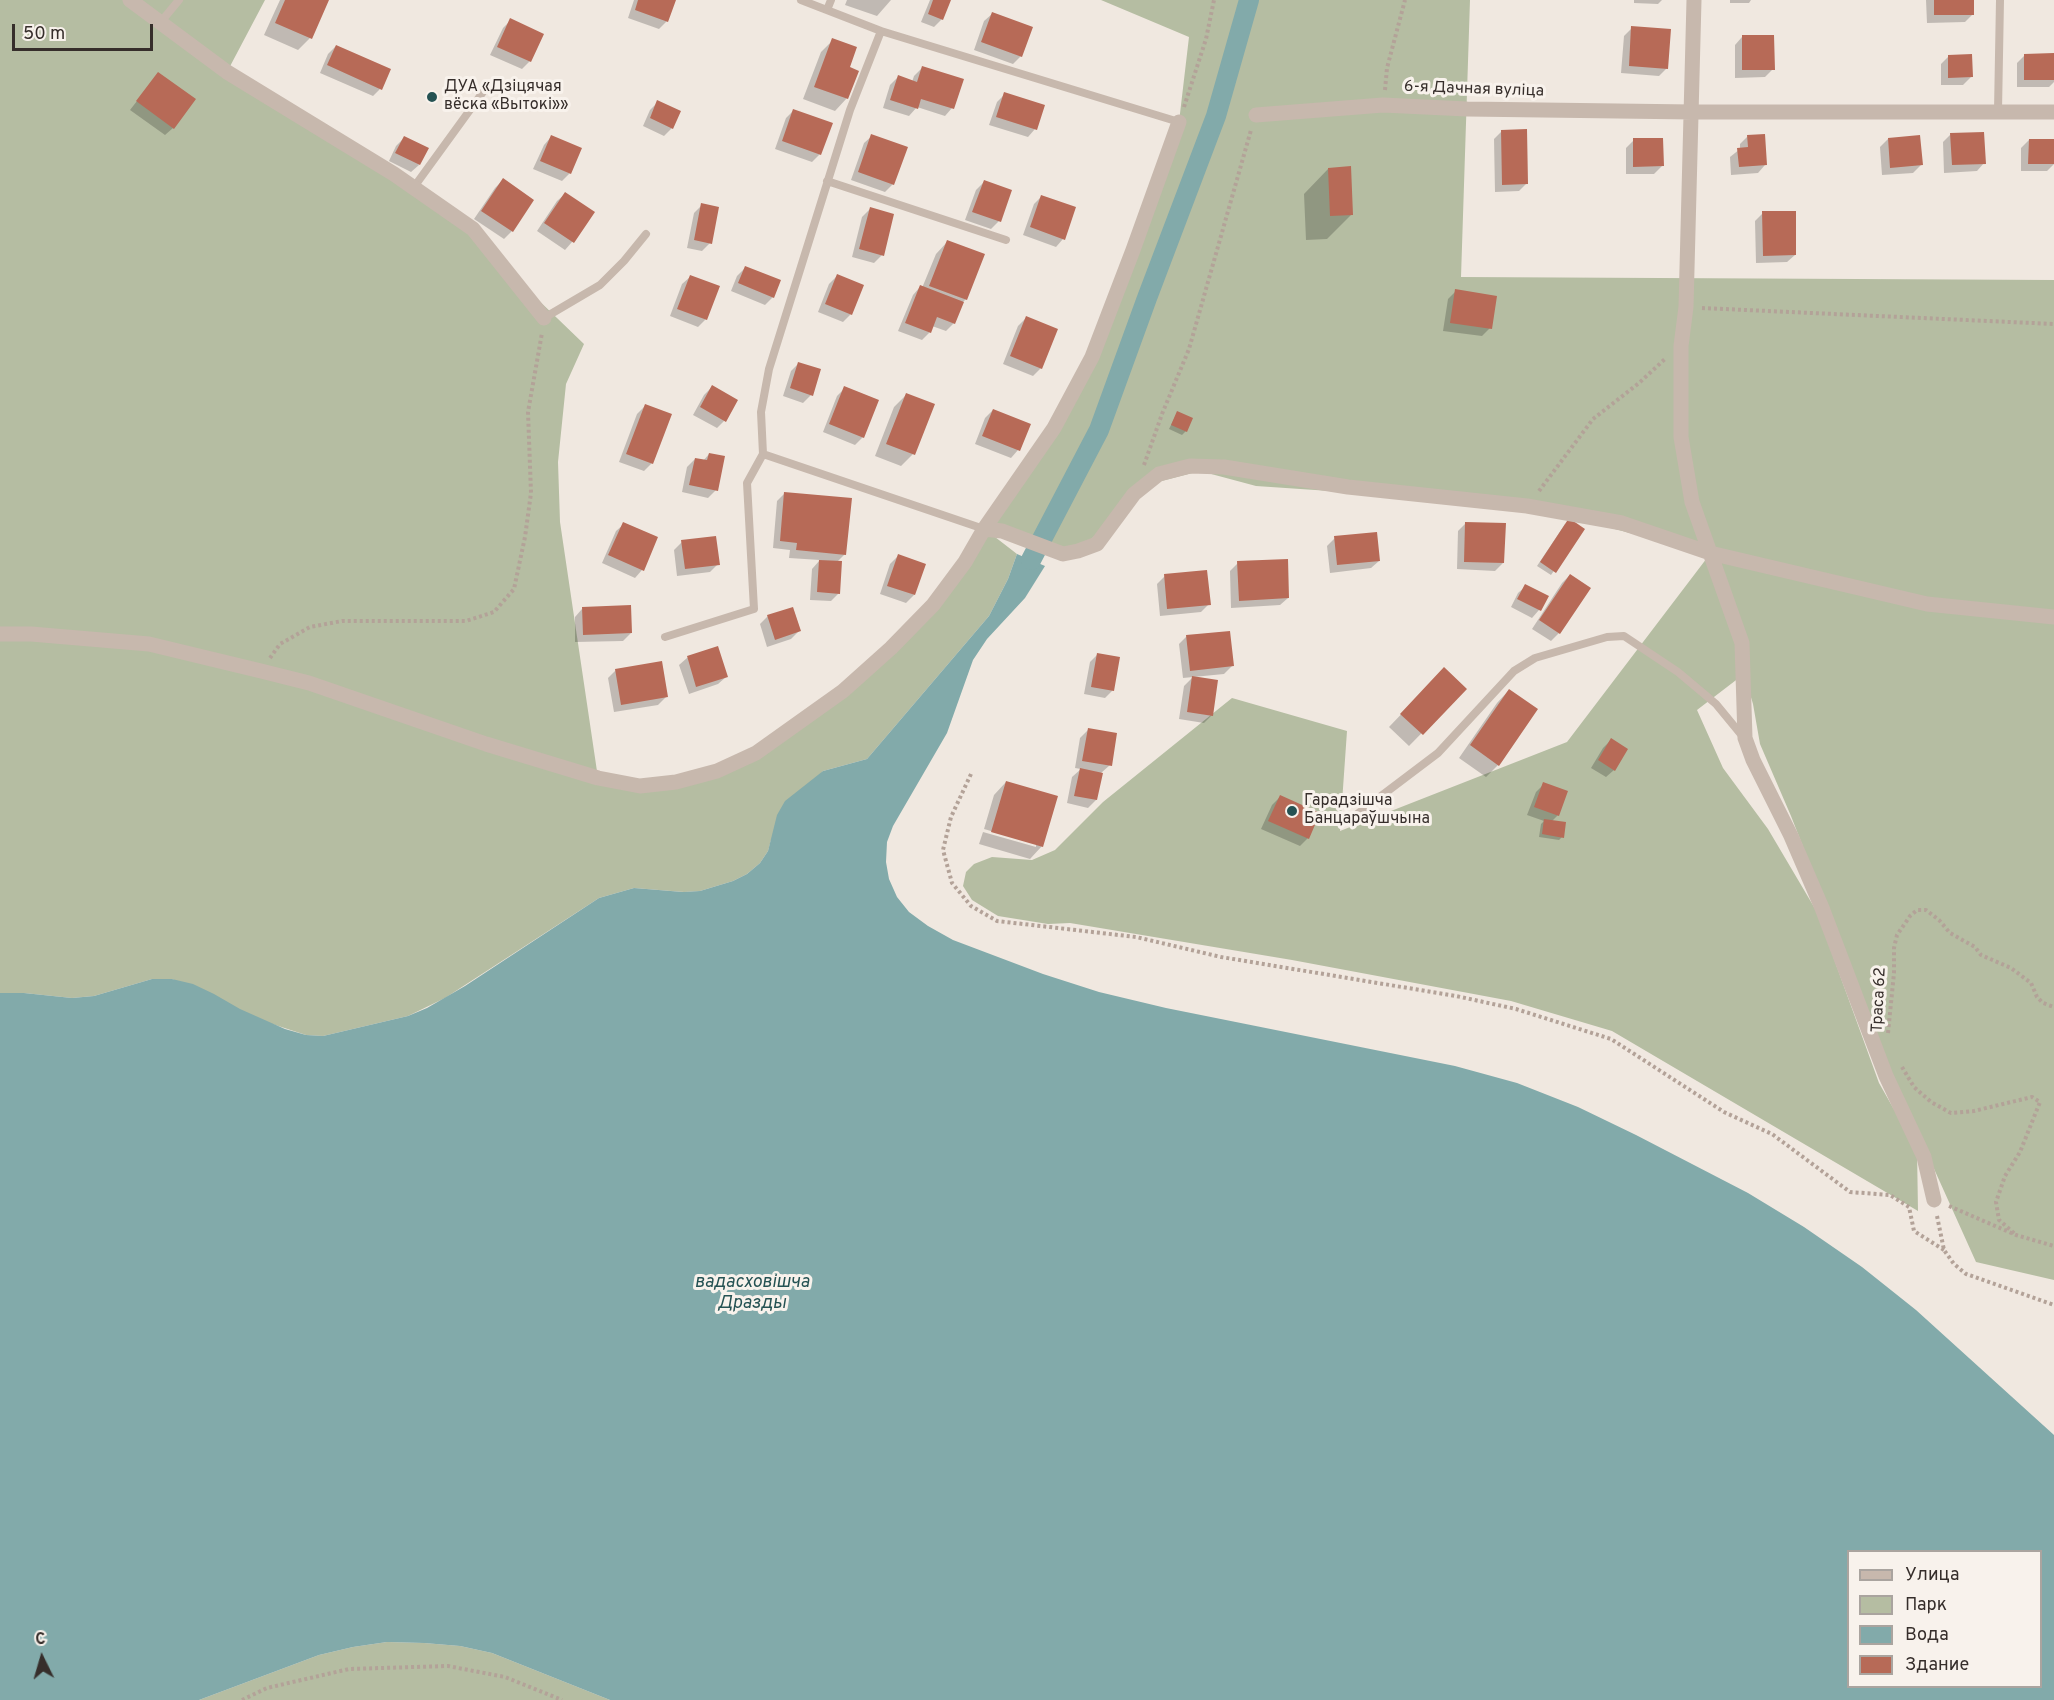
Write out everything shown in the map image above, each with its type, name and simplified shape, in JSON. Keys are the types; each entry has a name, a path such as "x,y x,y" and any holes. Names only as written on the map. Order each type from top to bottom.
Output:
{"street":[{"path":"130,0 227,72 394,174 472,229 544,318"},
{"path":"1695,0 1686,307 1681,345 1681,437 1692,502 1742,643 1745,738 1822,908 1886,1076 1924,1157 1935,1200"},
{"name":"6-я Дачная вуліца","path":"1256,115 1383,105 1467,109 1693,112 2054,112"},
{"path":"0,634 31,634 149,645 261,671 309,683 486,744 598,778 640,786 676,782 717,771 756,753 843,691 891,648 933,605 965,562 984,529 1054,428 1092,357 1141,230 1179,122"},
{"path":"984,529 1002,531 1063,554 1097,544 1134,494 1159,474 1190,466 1224,467 1348,487 1527,506 1622,523 1710,553 1927,604 2054,617"}],"lane":[{"path":"160,23 179,0"},
{"path":"801,0 881,31 1179,122"},
{"path":"827,10 831,0"},
{"path":"1998,111 2000,0"},
{"path":"664,637 754,609 747,483 763,454 761,412 769,369 850,110 881,31"},
{"path":"414,188 483,92"},
{"path":"827,181 1006,240"},
{"path":"544,318 600,285 624,261 645,234"},
{"path":"763,454 984,529"},
{"path":"1356,815 1438,753 1514,671 1535,658 1607,637 1624,636 1678,672 1716,704 1745,738"}],"path":[{"path":"1179,122 1195,78 1214,0"},
{"path":"1383,105 1387,68 1405,0"},
{"path":"1134,494 1161,414 1189,349 1256,115"},
{"path":"1686,307 2054,324"},
{"path":"261,671 280,644 310,627 342,621 466,621 494,612 514,589 531,493 528,412 544,318"},
{"path":"1527,506 1593,419 1639,383 1681,345"},
{"path":"971,774 951,817 943,850 951,883 971,906 997,921 1136,937 1221,957 1456,996 1516,1009 1611,1039 1724,1112 1772,1134 1850,1192 1890,1196 1909,1207 1914,1231 1944,1250 1954,1264 1966,1274 2054,1305"},
{"name":"Траса 62","path":"1889,1040 1894,948 1897,935 1917,910 1926,910 1940,920 1950,933 1976,947 1981,955 2011,968 2031,983 2037,997 2043,1003 2054,1007"},
{"path":"1896,1057 1914,1087 1931,1102 1952,1113 1974,1111 2032,1097 2040,1102 2020,1152 2005,1176 1996,1202 1999,1220 2016,1235"},
{"path":"1935,1200 2016,1235 2054,1246"},
{"path":"1935,1200 1944,1250"},
{"path":"242,1700 267,1688 349,1669 448,1666 505,1677 562,1700"}],"green space":[{"path":"0,0 265,0 227,72 473,229 531,293 584,344 566,384 558,462 560,522 598,778 640,786 717,771 795,726 933,605 1092,357 1179,122 1189,37 1101,0 1470,0 1461,277 2054,280 2054,1280 1976,1262 1894,1080 1791,816 1760,744 1753,704 1744,674 1697,710 1723,768 1768,829 1817,912 1879,1083 1917,1150 1918,1211 1612,1031 1511,1001 1292,960 1070,923 1048,924 998,916 972,900 963,886 966,872 974,864 992,857 1032,860 1055,850 1103,802 1232,698 1347,731 1340,831 1567,742 1710,554 1527,506 1256,486 1200,471 1154,483 1078,551 986,530 1017,554 1008,579 989,616 867,759 823,771 771,840 768,851 760,863 747,874 733,881 700,891 634,888 599,898 445,998 408,1016 323,1036 306,1035 263,1021 172,979 152,979 94,996 72,998 0,993"},
{"path":"387,1642 460,1646 492,1653 610,1700 199,1700 319,1655"}],"water":[{"name":"вадасховішча Дразды","path":"1017,554 1045,566 1025,598 987,639 973,660 947,733 893,826 887,842 886,862 889,879 897,897 909,912 953,940 1043,974 1099,992 1166,1008 1455,1066 1517,1083 1578,1107 1636,1135 1748,1193 1804,1227 1862,1267 1916,1310 2054,1435 2054,1700 610,1700 492,1653 460,1646 387,1642 319,1655 199,1700 0,1700 0,993 72,998 94,996 152,979 172,979 193,984 240,1009 285,1029 306,1035 323,1036 408,1016 465,986 599,898 634,888 700,891 733,881 747,874 760,863 768,851 777,815 785,801 823,771 867,759 989,616 1008,579"}],"building":[{"path":"285,0 329,0 312,39 275,23"},
{"path":"638,0 676,0 668,22 635,10"},
{"path":"933,0 951,0 943,20 928,14"},
{"path":"1934,0 1974,0 1974,15 1934,15"},
{"path":"992,12 1033,27 1022,57 981,42"},
{"path":"510,18 544,34 531,62 497,47"},
{"path":"1631,26 1671,29 1668,69 1629,66"},
{"path":"1742,35 1774,35 1775,70 1742,70"},
{"path":"832,38 857,47 850,67 859,71 848,99 814,87"},
{"path":"336,45 391,69 382,90 327,65"},
{"path":"2054,53 2054,80 2024,80 2024,54"},
{"path":"1972,54 1973,77 1948,78 1948,55"},
{"path":"922,66 964,79 954,109 921,99 918,109 890,100 898,75 917,82"},
{"path":"158,72 196,99 174,129 136,101"},
{"path":"1004,92 1045,105 1037,130 996,117"},
{"path":"657,100 681,111 673,129 650,118"},
{"path":"793,109 833,123 821,155 782,141"},
{"path":"1527,129 1528,184 1502,185 1501,130"},
{"path":"1984,132 1986,164 1952,165 1950,133"},
{"path":"871,134 908,147 894,185 858,172"},
{"path":"1765,134 1767,165 1739,167 1737,148 1748,147 1747,135"},
{"path":"551,135 582,148 571,174 540,161"},
{"path":"1920,135 1923,165 1890,168 1888,138"},
{"path":"404,136 429,148 420,165 395,153"},
{"path":"1633,138 1663,138 1664,166 1633,167"},
{"path":"2029,139 2054,139 2054,164 2028,164"},
{"path":"1351,166 1353,215 1330,216 1328,168"},
{"path":"503,178 534,200 513,232 481,211"},
{"path":"984,180 1012,190 1001,222 972,212"},
{"path":"565,192 595,212 574,243 544,223"},
{"path":"1041,195 1076,207 1065,240 1030,227"},
{"path":"701,203 719,207 712,244 694,240"},
{"path":"870,207 894,214 884,256 859,249"},
{"path":"1762,211 1796,211 1796,255 1763,256"},
{"path":"947,240 985,254 967,300 929,286"},
{"path":"745,266 781,280 774,298 738,283"},
{"path":"837,274 864,285 852,315 825,304"},
{"path":"690,275 720,286 707,320 677,309"},
{"path":"920,285 964,302 955,324 937,317 931,333 905,323"},
{"path":"1455,289 1497,296 1492,329 1450,323"},
{"path":"1026,316 1058,329 1042,369 1010,356"},
{"path":"798,362 821,369 813,396 790,388"},
{"path":"712,385 738,400 726,422 700,407"},
{"path":"844,386 879,400 864,438 829,424"},
{"path":"906,393 935,404 915,455 886,444"},
{"path":"645,404 672,414 653,464 626,454"},
{"path":"993,409 1031,424 1020,451 982,436"},
{"path":"1177,411 1193,418 1187,432 1171,425"},
{"path":"709,453 725,456 718,491 689,485 695,458 707,460"},
{"path":"784,492 852,498 846,555 796,550 797,543 780,541"},
{"path":"1569,518 1585,529 1556,573 1540,562"},
{"path":"623,522 658,537 644,571 608,555"},
{"path":"1465,522 1506,523 1504,563 1464,562"},
{"path":"1377,532 1380,561 1337,565 1334,536"},
{"path":"716,536 720,565 685,569 681,540"},
{"path":"898,554 926,564 915,595 887,586"},
{"path":"1288,559 1289,598 1239,601 1237,561"},
{"path":"819,560 842,561 840,594 817,592"},
{"path":"1207,570 1211,605 1167,609 1164,574"},
{"path":"1570,574 1591,588 1560,634 1539,620"},
{"path":"1525,584 1549,596 1541,611 1517,599"},
{"path":"631,605 632,633 583,635 582,607"},
{"path":"793,607 801,631 775,640 767,615"},
{"path":"1230,631 1234,666 1190,671 1186,635"},
{"path":"718,646 728,677 696,687 687,656"},
{"path":"1097,653 1120,657 1114,691 1091,687"},
{"path":"662,661 668,697 621,705 615,669"},
{"path":"1444,667 1467,689 1423,735 1400,714"},
{"path":"1192,676 1218,680 1213,716 1187,712"},
{"path":"1509,689 1538,709 1499,766 1470,745"},
{"path":"1088,728 1117,733 1112,766 1082,761"},
{"path":"1611,738 1628,749 1615,771 1598,760"},
{"path":"1080,768 1103,773 1097,800 1074,796"},
{"path":"1006,781 1058,796 1043,847 991,832"},
{"path":"1543,782 1568,791 1559,816 1534,807"},
{"path":"1280,795 1320,813 1309,839 1268,821"},
{"path":"1544,819 1566,822 1564,838 1542,834"}],"waterway":[{"path":"1031,560 1099,430 1216,116 1249,0"}],"place":[{"name":"ДУА «Дзіцячая вёска «Вытокі»»","path":"432,97"},
{"name":"Гарадзішча Банцараўшчына","path":"1292,811"}]}
